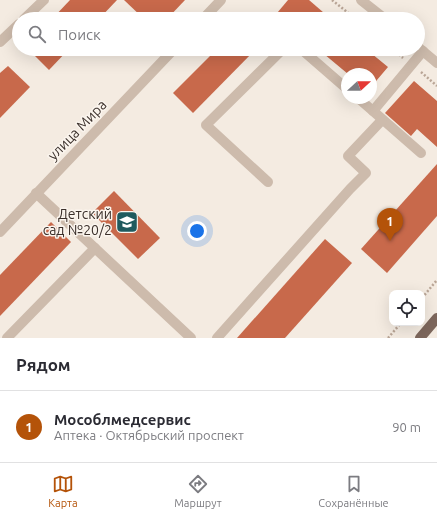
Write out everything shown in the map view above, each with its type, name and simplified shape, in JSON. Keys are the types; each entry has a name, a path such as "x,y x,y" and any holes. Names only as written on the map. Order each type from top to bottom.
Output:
{"main road":[{"path":"420,338 437,318"}],"street":[{"path":"31,12 44,0"},
{"path":"210,12 221,0"},
{"path":"361,0 376,12"},
{"path":"0,42 12,31"},
{"path":"425,53 437,63"},
{"name":"улица Мира","path":"0,232 167,56"},
{"path":"268,182 206,125 276,56"},
{"path":"309,56 341,84"},
{"path":"373,111 415,56"},
{"path":"365,104 421,153"},
{"path":"218,338 350,189 366,173 348,156 382,120"},
{"path":"36,193 191,338"},
{"path":"7,338 95,248"}],"path":[{"path":"332,0 347,12"},
{"path":"425,294 437,280"},
{"path":"388,338 398,326"}],"building":[{"path":"70,0 117,0 106,12 59,12"},
{"path":"124,0 185,0 174,12 137,12"},
{"path":"288,0 309,0 323,12 278,12"},
{"path":"35,56 62,56 49,70"},
{"path":"210,56 249,56 193,113 173,93"},
{"path":"326,56 375,56 388,67 377,80 377,68 341,68"},
{"path":"8,66 30,87 0,118 0,73"},
{"path":"414,81 437,101 437,147 417,129 411,136 385,113"},
{"path":"437,164 437,216 387,273 361,249"},
{"path":"114,191 160,238 138,259 92,213"},
{"path":"51,222 71,242 0,316 0,275"},
{"path":"325,239 352,263 285,338 237,338"}],"place":[{"name":"Детский сад №20/2","path":"127,222"},
{"name":"Мособлмедсервис","path":"390,241"}]}
